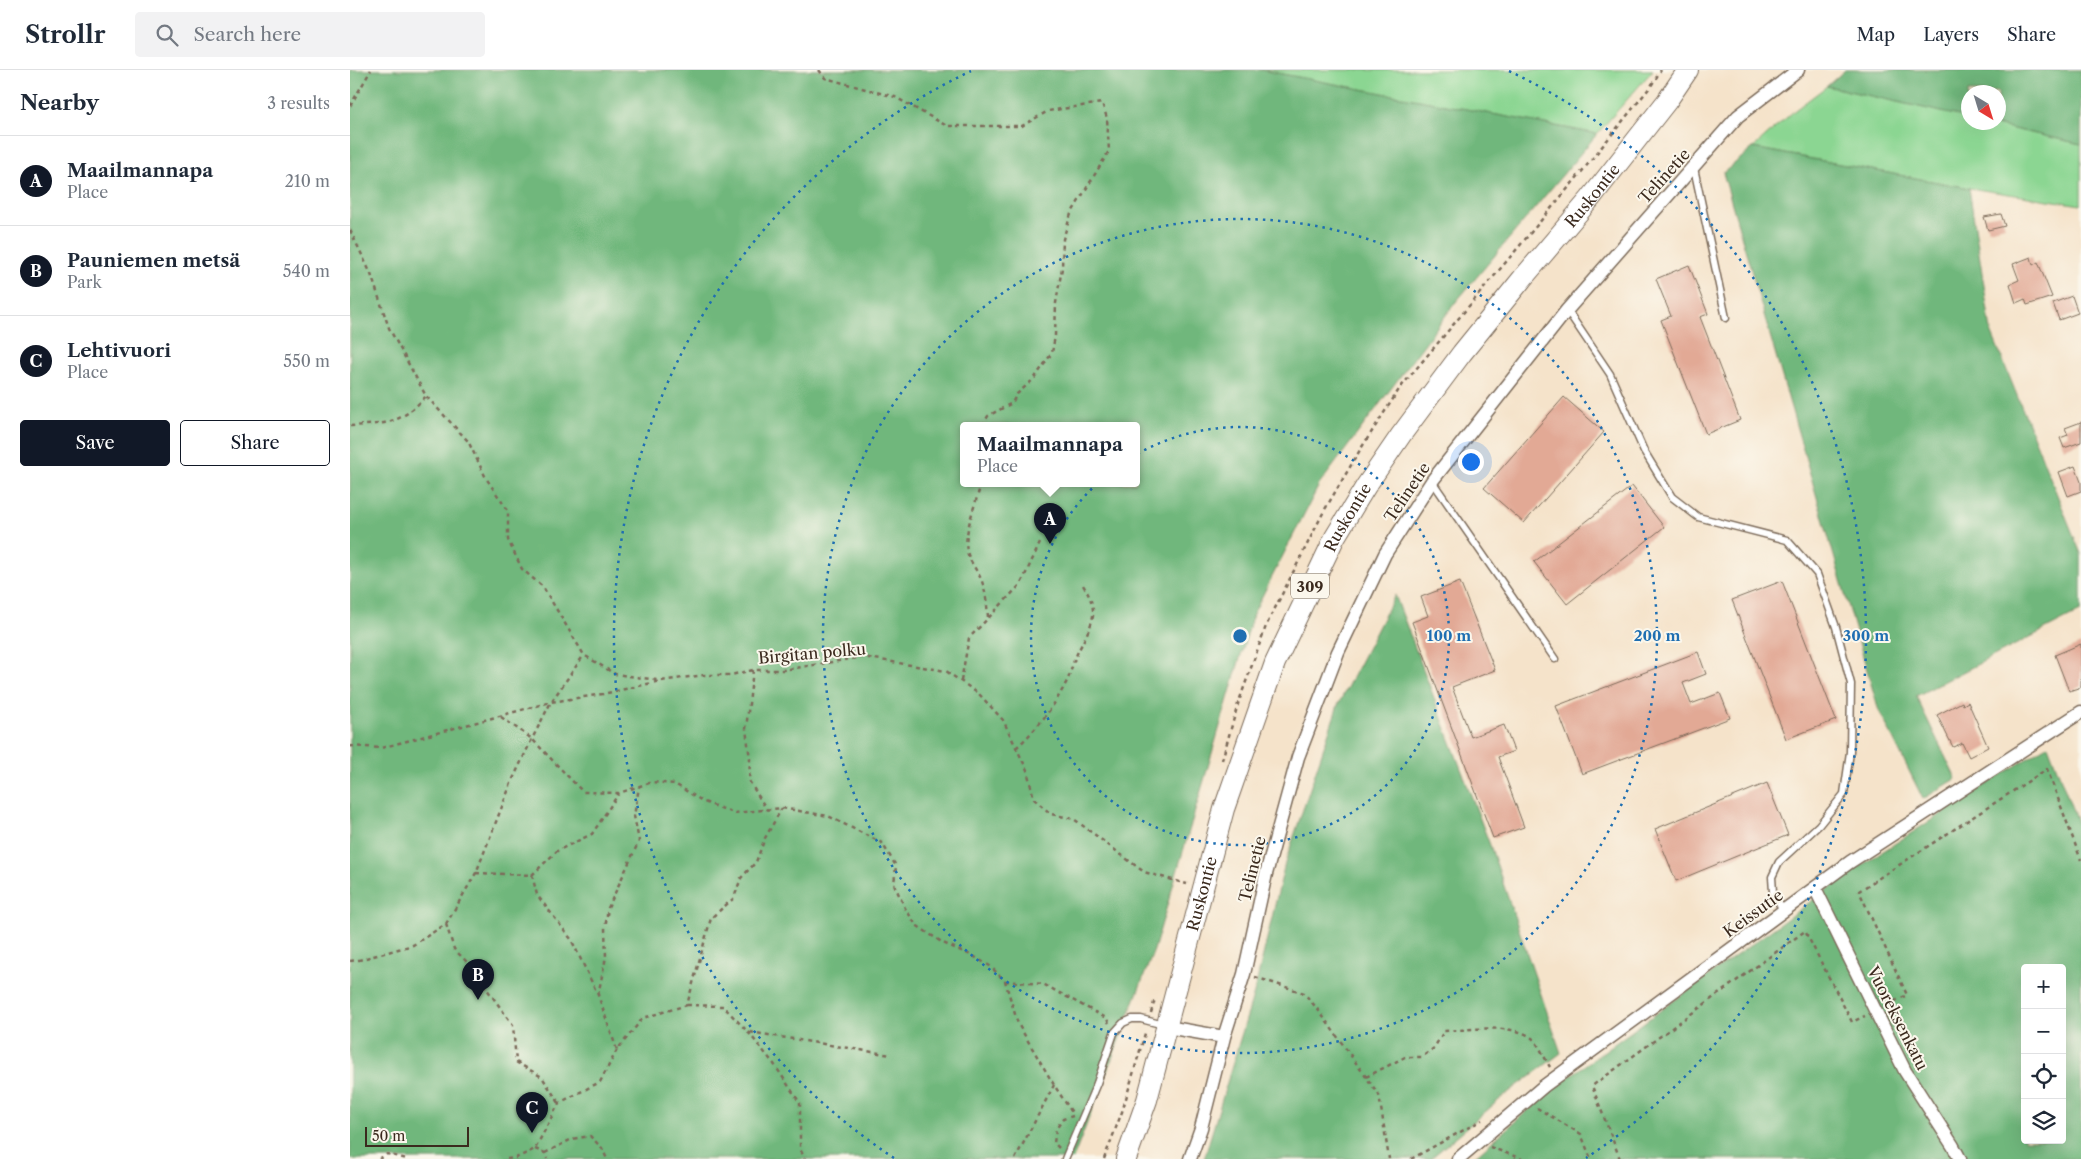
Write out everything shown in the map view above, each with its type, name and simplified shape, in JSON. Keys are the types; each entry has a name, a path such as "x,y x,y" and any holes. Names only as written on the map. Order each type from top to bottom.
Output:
{"main road":[{"name":"Ruskontie","path":"1126,1159 1146,1100 1158,1024 1224,808 1275,663 1335,537 1391,449 1462,353 1596,192 1667,101 1688,70"}],"street":[{"name":"Telinetie","path":"1190,1159 1201,1128 1224,1037 1244,974 1266,874 1295,766 1338,652 1385,554 1432,481 1567,310 1738,116 1798,70"},
{"name":"Keissutie","path":"1458,1159 1556,1077 1850,862 2081,712"},
{"name":"Vuoreksenkatu","path":"1815,888 1905,1071 1960,1159"},
{"path":"1158,1024 1224,1037"}],"lane":[{"path":"1694,168 1726,318"},
{"path":"1567,310 1610,374 1644,451 1672,497 1698,517 1787,540 1817,574 1836,626 1851,684 1850,752 1844,794 1819,825 1779,862 1772,877 1774,892 1784,911"},
{"path":"1432,481 1555,659"},
{"path":"1066,1157 1097,1083 1114,1033 1123,1023 1132,1019 1158,1024"}],"path":[{"path":"350,106 370,70"},
{"path":"819,70 825,78 895,97 947,126 1022,126 1048,111 1102,103 1107,118 1109,151 1071,214 1063,239 1062,268 1056,303 1055,336 1052,353 1034,379 1017,394 1012,403 988,416 985,422"},
{"path":"1220,768 1238,704 1266,626 1324,511 1360,450 1400,388 1575,180 1651,86 1661,70"},
{"path":"350,230 371,274 388,328 426,396 468,441 486,478 508,511 508,540 522,569 543,586 584,655 615,674 661,681"},
{"path":"350,426 386,424 414,410 426,396"},
{"path":"980,487 970,516 966,551 982,581 988,619"},
{"path":"961,682 969,638 1021,584 1040,543"},
{"path":"1016,747 1034,731 1050,710 1068,680 1075,656 1086,637 1094,611 1081,582"},
{"path":"350,960 359,960 413,945 446,924 476,873 512,781 532,739 551,702 584,655"},
{"name":"Birgitan polku","path":"350,746 381,748 551,702 603,694 661,681 704,675 731,675 753,670 783,670 863,657 946,671 979,694 1003,720 1026,770 1034,799 1051,814 1074,819 1144,872 1187,884 1189,876"},
{"path":"753,670 746,729 750,759 749,781 767,810"},
{"path":"500,716 532,739 583,792 619,793 652,782 675,784 704,802 734,813 782,808 828,816 882,843 896,866 894,884 905,908 916,925 943,943 973,956 990,966 1004,981 1018,1024 1054,1085 1075,1116 1063,1119 1056,1129 1054,1143 1066,1157"},
{"path":"598,996 606,957 605,929 608,908 640,841 634,816 638,786"},
{"path":"476,873 532,875 557,851 592,834 619,793"},
{"path":"687,1004 711,918 734,898 741,878 756,862 765,838 782,808"},
{"path":"532,875 537,895 571,939 598,996 617,1050"},
{"path":"446,924 454,949 468,963 513,1025 516,1062 542,1077 559,1103"},
{"path":"1244,974 1304,993 1319,1011 1379,1095 1390,1159"},
{"path":"1004,981 1043,984 1106,1018 1114,1033"},
{"path":"1104,1159 1158,1024 1156,993"},
{"path":"507,1159 516,1158 535,1149 559,1103 600,1082 617,1050 642,1018 687,1004 723,1006 748,1032 774,1064 800,1103 800,1149 805,1159"},
{"path":"1366,1077 1405,1057 1422,1057 1434,1048 1444,1031 1512,1029 1532,1038 1556,1077"},
{"path":"748,1032 891,1055"},
{"path":"1016,1159 1054,1085"},
{"path":"1526,1101 1582,1134 1591,1159"},
{"path":"1412,1159 1486,1118"},
{"path":"535,1149 545,1153 572,1139 590,1136 602,1148 607,1159"},
{"path":"1478,1142 1522,1159"},
{"path":"545,1153 547,1159"},
{"path":"379,1159 387,1154 407,1159"}],"green space":[{"path":"350,70 1261,70 1597,134 1455,303 1319,485 1253,614 1154,950 1073,1159 350,1159"},
{"path":"1261,70 1653,70 1597,134"},
{"path":"1845,70 2081,70 2081,144 2006,127 2006,85 1961,85 1961,116 1827,86"},
{"path":"1827,86 1961,116 1961,130 2006,130 2006,127 2081,144 2081,205 1969,188 1753,148 1795,110"},
{"path":"1753,148 1969,188 1991,331 2081,554 2081,611 1916,696 1956,779 1923,799 1878,708 1723,173"},
{"path":"1395,595 1490,845 1561,1053 1505,1095 1430,1159 1204,1159 1254,993 1285,863 1338,705"},
{"path":"2048,745 2081,832 2081,1159 1472,1159 1556,1086 1857,868"}],"building":[{"path":"2001,214 2005,226 1988,230 1984,217"},
{"path":"2031,257 2033,265 2038,262 2052,297 2027,305 2025,299 2016,303 2010,284 2019,280 2013,264"},
{"path":"1689,265 1708,314 1700,317 1740,420 1706,434 1661,320 1671,316 1656,279"},
{"path":"2072,296 2078,313 2059,320 2053,303"},
{"path":"1564,397 1604,432 1524,523 1484,488"},
{"path":"2081,422 2081,442 2064,448 2060,438 2068,435 2065,428"},
{"path":"2075,466 2081,482 2081,491 2068,496 2059,472"},
{"path":"1632,486 1664,527 1567,604 1534,562"},
{"path":"1782,581 1836,720 1786,739 1732,600"},
{"path":"1460,582 1495,670 1452,687 1471,737 1504,725 1514,751 1498,757 1524,827 1493,838 1412,622 1428,616 1421,597"},
{"path":"2081,644 2081,687 2069,691 2055,655"},
{"path":"1698,652 1706,674 1683,683 1691,704 1720,693 1730,718 1582,774 1556,706"},
{"path":"1962,702 1963,705 1968,702 1988,747 1969,757 1962,743 1953,747 1937,715"},
{"path":"1767,783 1788,835 1676,881 1655,829"}],"place":[{"name":"Maailmannapa","path":"1050,544"},
{"name":"Pauniemen metsä","path":"478,1000"},
{"name":"Lehtivuori","path":"532,1133"}]}
